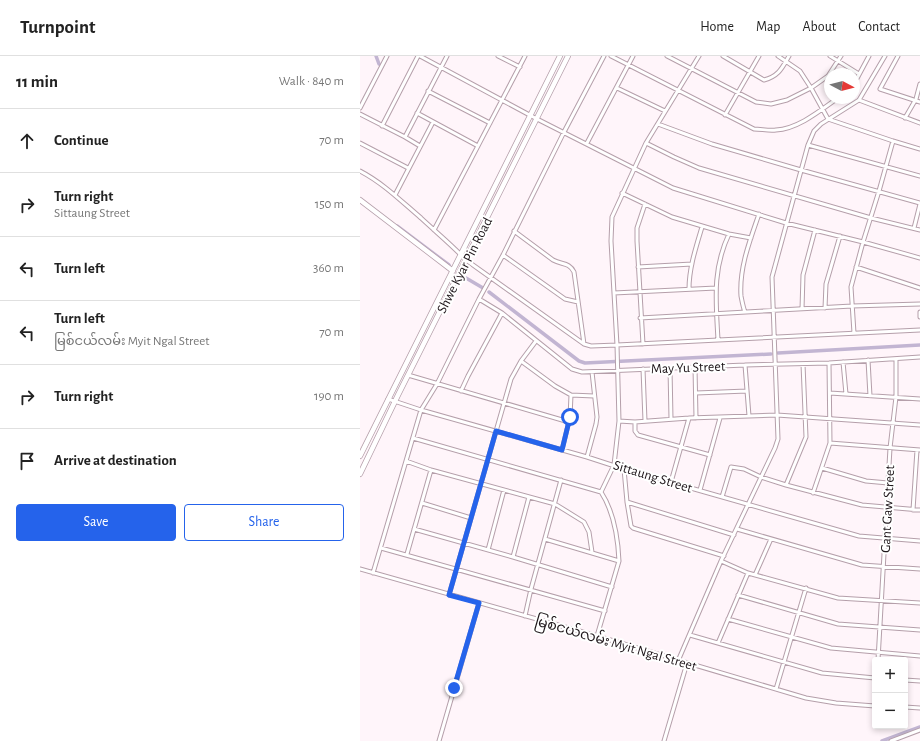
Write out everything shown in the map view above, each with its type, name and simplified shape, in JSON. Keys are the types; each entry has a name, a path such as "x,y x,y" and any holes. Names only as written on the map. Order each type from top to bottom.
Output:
{"street":[{"path":"360,108 387,56"},
{"path":"382,126 419,56 537,119 587,143 634,169 677,189 786,223 920,258"},
{"path":"405,137 447,56"},
{"path":"498,56 520,67"},
{"path":"434,230 525,56"},
{"name":"Shwe Kyar Pin Road","path":"360,456 560,56"},
{"name":"Shwe Kyar Pin Road","path":"360,474 568,56"},
{"path":"373,572 421,410 437,384 490,277 503,255 564,132 604,56"},
{"path":"611,56 754,129 776,130 793,127 830,104"},
{"path":"587,143 633,56"},
{"path":"667,56 756,102 771,104 787,100 811,88 828,76 841,56"},
{"path":"601,492 614,465 619,421 617,345 611,241 612,217 646,143 699,56"},
{"path":"723,56 764,80 773,78 780,72 789,56"},
{"path":"725,115 759,56"},
{"path":"778,56 800,71 828,119 920,149"},
{"path":"830,56 850,68"},
{"path":"860,72 869,56"},
{"path":"860,98 885,56"},
{"path":"898,56 880,89 916,99 920,102"},
{"path":"905,118 916,99 920,84"},
{"path":"617,88 665,111"},
{"path":"428,91 490,123"},
{"path":"860,100 920,123"},
{"path":"678,660 721,561 775,448 778,438 774,364 772,278 808,145 814,132 821,124 854,104"},
{"path":"417,113 478,146"},
{"path":"360,114 420,146"},
{"path":"395,195 433,122"},
{"path":"658,124 712,144 920,204 914,228"},
{"path":"854,333 851,286 893,141"},
{"path":"360,143 408,168"},
{"path":"646,143 691,165 871,218 920,230"},
{"path":"808,145 920,176"},
{"path":"360,171 372,177 395,195 454,247 466,260 584,344 591,346 920,330"},
{"path":"622,193 672,217 702,227 751,238"},
{"path":"360,200 453,271"},
{"path":"643,344 640,318 637,228 645,204"},
{"path":"745,312 741,296 742,274 759,214"},
{"path":"689,289 692,264 702,227"},
{"path":"802,309 803,275 815,230"},
{"path":"514,231 553,260 572,267 574,272 584,344"},
{"path":"718,340 716,288 718,263 729,234"},
{"path":"825,308 826,284 840,236"},
{"path":"503,255 565,299 578,302"},
{"path":"638,266 692,264"},
{"path":"856,267 920,288"},
{"path":"614,293 716,288"},
{"name":"May Yu Street","path":"479,299 502,313 572,369 582,372 829,363 920,357"},
{"path":"640,318 772,310 920,304"},
{"path":"920,312 920,317"},
{"path":"461,391 502,313"},
{"path":"449,595 511,379 521,361 536,340"},
{"name":"Gant Gaw Street","path":"878,657 890,448 896,397 896,359"},
{"path":"868,360 870,396"},
{"path":"521,361 555,386 571,395 594,396"},
{"path":"843,362 846,394"},
{"path":"813,492 830,443 829,363"},
{"path":"786,485 806,437 803,364"},
{"path":"745,365 749,416"},
{"path":"695,367 696,418"},
{"path":"670,368 671,419"},
{"path":"643,369 645,421"},
{"path":"587,457 597,417 592,372"},
{"path":"408,375 569,422"},
{"path":"696,393 747,391"},
{"path":"830,393 920,398"},
{"path":"562,450 569,422 571,395"},
{"name":"Sittaung Street","path":"388,399 421,410 859,536 920,541"},
{"path":"619,421 635,422 689,418 777,415 920,425"},
{"path":"671,482 689,418"},
{"path":"700,490 720,418"},
{"path":"635,422 635,432 638,435 710,455"},
{"path":"413,438 601,492 608,501 612,515 619,561 597,636"},
{"path":"830,443 918,450 913,510"},
{"path":"406,461 431,470 555,504 584,522 589,532 592,552"},
{"path":"722,497 731,467 744,469 761,477 786,485 862,505 920,510"},
{"path":"822,468 866,481 888,483"},
{"path":"624,469 631,526 635,529 724,556"},
{"path":"407,554 431,470"},
{"path":"525,616 561,480"},
{"path":"488,550 504,490"},
{"path":"513,557 529,497"},
{"path":"627,502 734,535"},
{"path":"422,503 471,518"},
{"path":"414,529 538,564 612,587"},
{"path":"737,529 862,565 920,569"},
{"path":"545,539 619,561"},
{"path":"755,574 771,539"},
{"path":"381,548 605,610"},
{"path":"721,561 748,573 838,598 920,603"},
{"name":"မြစ်ငယ်လမ်း Myit Ngal Street","path":"360,569 597,636 806,698 872,706"},
{"path":"718,643 748,573"},
{"path":"776,689 806,588"},
{"path":"738,594 838,624 920,630"},
{"path":"439,741 479,603"},
{"path":"728,619 831,648 920,656"},
{"path":"690,635 829,675 872,678"},
{"path":"664,741 687,663"},
{"path":"908,680 920,681"},
{"path":"908,708 920,708"},
{"path":"891,741 920,730"}],"waterway":[{"path":"376,56 379,64"},
{"path":"397,226 449,265"},
{"path":"466,278 483,288"},
{"path":"489,292 579,361 585,363 771,354"},
{"path":"778,353 920,345"},
{"path":"882,741 920,727"}],"route":[{"path":"454,688 479,603 449,595 496,431 562,450 570,417"}]}
